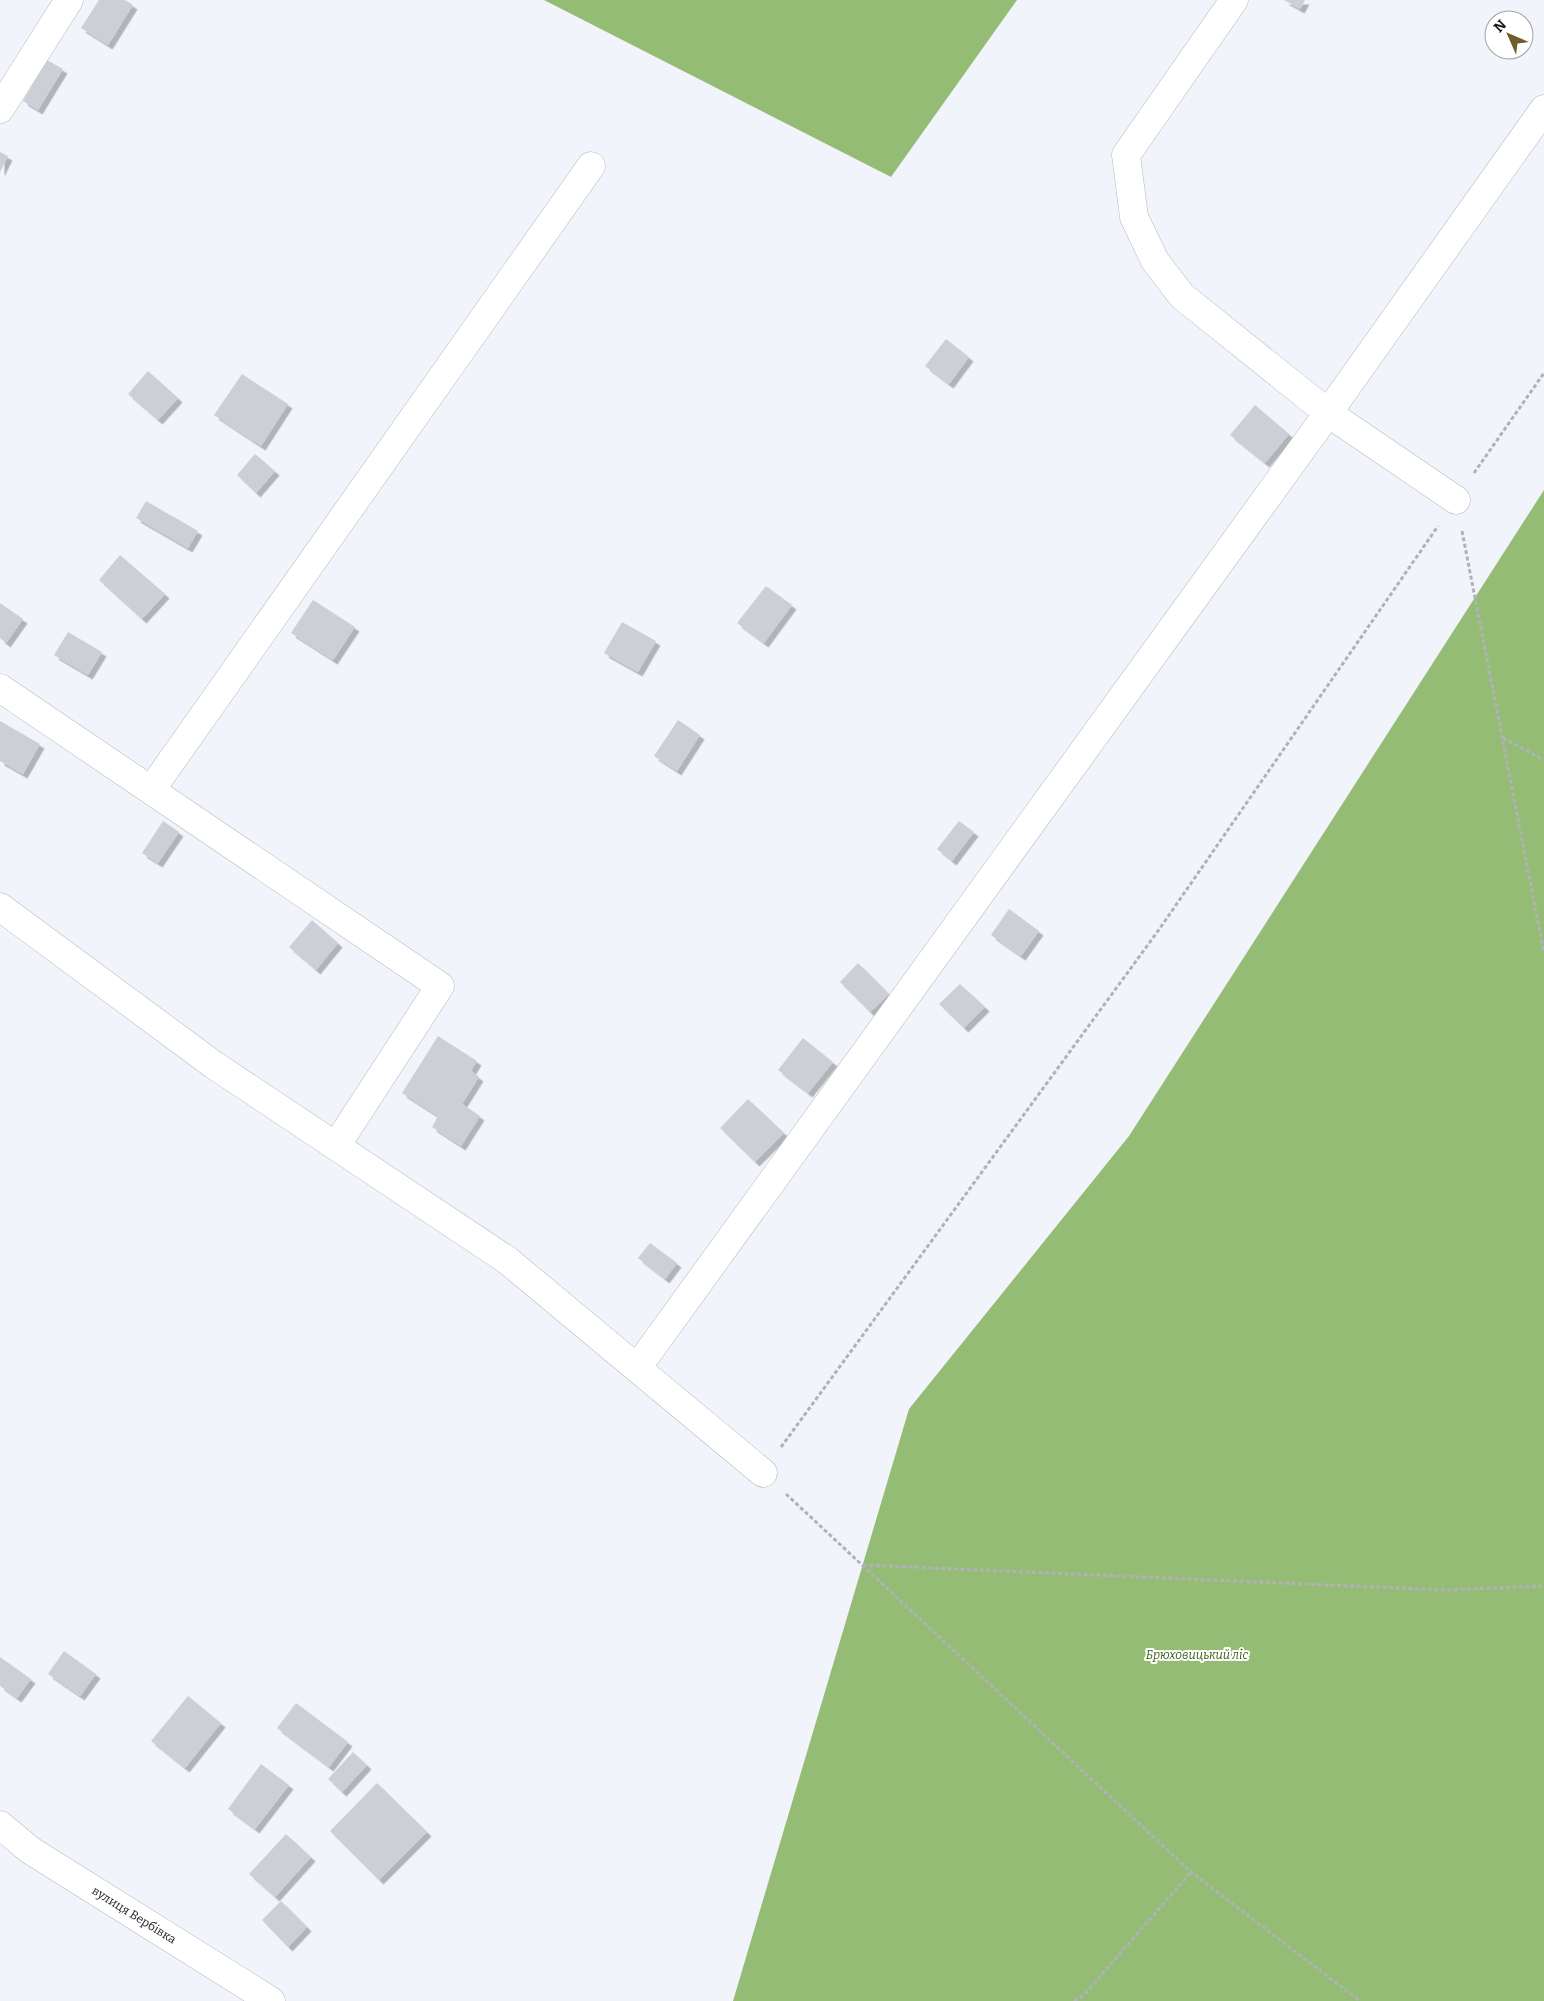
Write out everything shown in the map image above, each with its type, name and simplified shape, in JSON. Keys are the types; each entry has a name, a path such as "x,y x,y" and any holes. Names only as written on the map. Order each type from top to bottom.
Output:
{"street":[{"path":"0,109 69,0"},
{"path":"1234,0 1126,155 1134,216 1155,261 1182,296 1328,413 1456,500"},
{"path":"637,1368 1328,413 1544,109"},
{"path":"151,790 591,166"},
{"path":"0,688 440,986 336,1146"},
{"path":"0,908 214,1065 507,1260 762,1473"},
{"name":"вулиця Вербівка","path":"0,1825 30,1850 271,2001"}],"path":[{"path":"1360,2001 1191,1872 762,1473 1158,931 1544,373"},
{"path":"1456,500 1544,953"},
{"path":"1502,737 1544,760"},
{"path":"862,1565 1445,1590 1544,1586"},
{"path":"1074,2001 1084,1995 1191,1872"}],"green space":[{"path":"544,0 1017,0 891,177"},
{"name":"Брюховицький ліс","path":"1544,490 1544,2001 733,2001 909,1409 1129,1136"}],"building":[{"path":"99,0 125,0 133,5 108,45 81,28"},
{"path":"1284,0 1305,0 1300,9"},
{"path":"47,60 63,69 38,110 23,101"},
{"path":"0,152 8,156 0,172"},
{"path":"946,339 969,357 949,384 925,366"},
{"path":"148,371 178,398 158,420 128,394"},
{"path":"242,374 288,404 261,446 214,415"},
{"path":"1255,405 1289,434 1265,463 1230,435"},
{"path":"255,454 275,471 256,493 237,475"},
{"path":"146,501 198,531 188,548 136,518"},
{"path":"120,555 165,594 142,619 99,580"},
{"path":"766,586 792,605 764,643 737,623"},
{"path":"313,600 355,627 333,660 291,633"},
{"path":"0,603 23,619 6,643 0,638"},
{"path":"622,622 656,641 638,672 604,653"},
{"path":"68,632 102,652 88,675 54,655"},
{"path":"678,720 700,735 677,771 654,756"},
{"path":"0,721 40,744 23,774 0,761"},
{"path":"163,821 179,832 158,863 142,853"},
{"path":"959,821 974,832 952,861 937,849"},
{"path":"1009,909 1039,931 1021,956 991,935"},
{"path":"312,920 338,943 316,970 289,947"},
{"path":"858,963 889,994 870,1012 840,982"},
{"path":"960,984 985,1007 964,1028 939,1004"},
{"path":"438,1036 477,1061 471,1071 479,1077 462,1104 480,1116 461,1146 432,1127 438,1116 402,1093"},
{"path":"803,1038 833,1062 808,1093 778,1070"},
{"path":"748,1099 784,1133 755,1162 720,1128"},
{"path":"650,1243 677,1263 665,1279 638,1258"},
{"path":"64,1651 96,1674 80,1696 48,1674"},
{"path":"0,1657 31,1679 17,1698 0,1686"},
{"path":"188,1696 221,1723 185,1768 151,1741"},
{"path":"296,1703 348,1742 329,1767 277,1728"},
{"path":"353,1752 367,1765 342,1792 328,1779"},
{"path":"261,1764 289,1785 255,1829 228,1809"},
{"path":"377,1783 427,1832 379,1880 330,1831"},
{"path":"286,1834 311,1857 275,1897 249,1874"},
{"path":"281,1901 307,1927 288,1947 262,1920"}]}
